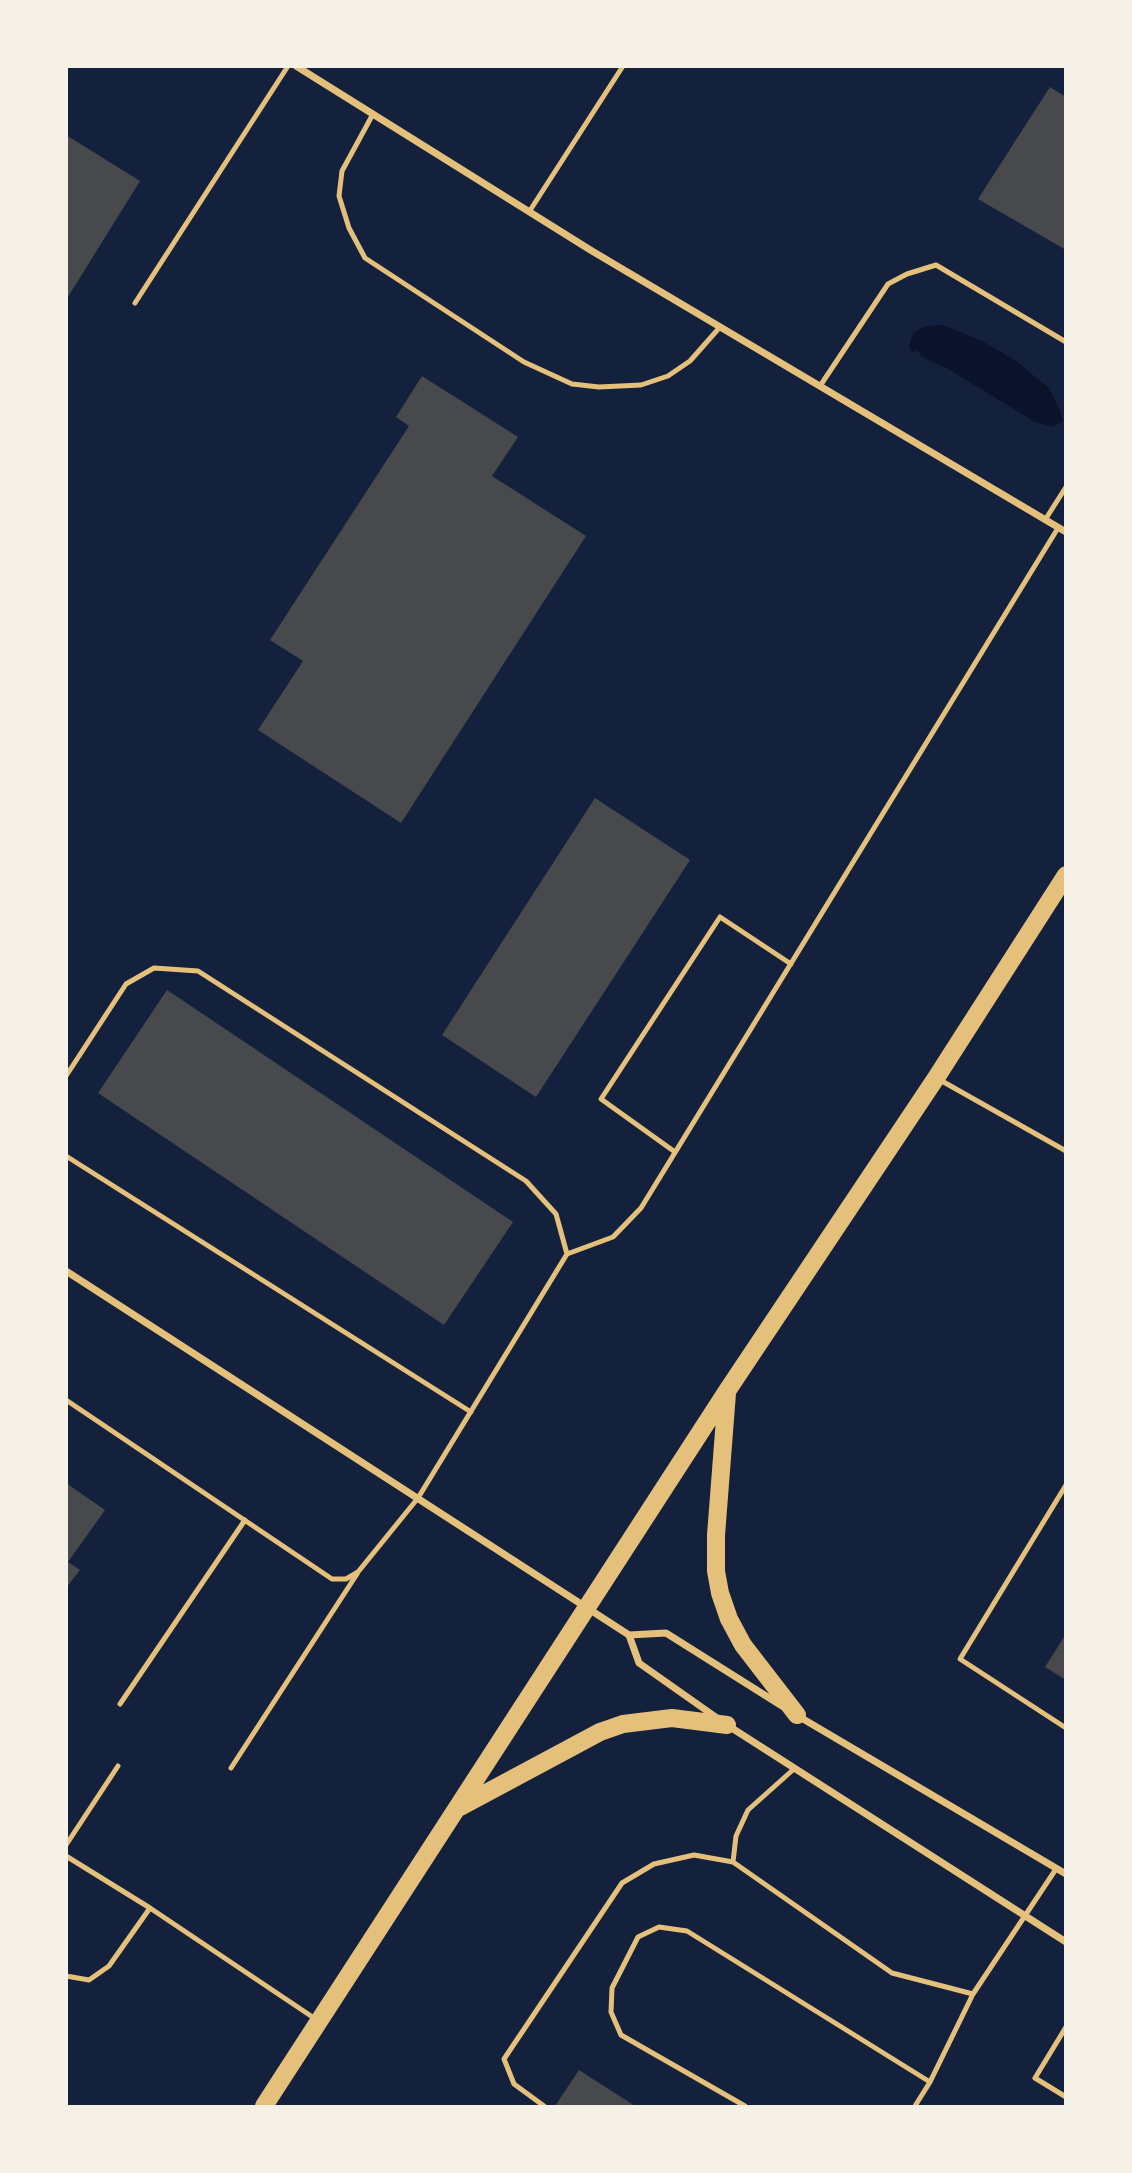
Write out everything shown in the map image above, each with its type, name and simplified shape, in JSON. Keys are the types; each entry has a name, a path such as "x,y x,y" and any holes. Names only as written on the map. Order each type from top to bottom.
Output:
{"main road":[{"path":"264,2106 727,1391 936,1078 1066,875"},
{"path":"727,1391 716,1535 716,1571 720,1593 743,1645 797,1715"},
{"path":"457,1809 600,1732 623,1724 673,1718 727,1725"}],"street":[{"path":"296,66 529,212 1066,533"},
{"path":"66,1271 629,1635 666,1633 797,1715 1066,1874"},
{"path":"629,1635 639,1663 727,1725 1066,1942"}],"lane":[{"path":"135,303 288,66"},
{"path":"529,212 622,66"},
{"path":"373,114 342,171 339,196 349,228 366,258 524,362 572,384 599,387 640,384 668,376 690,361 720,327"},
{"path":"820,386 888,284 907,274 936,265 1066,342"},
{"path":"1045,520 1066,487"},
{"path":"230,1768 358,1572 418,1498 566,1254 613,1237 641,1208 1058,528"},
{"path":"675,1152 601,1100 720,917 790,964"},
{"path":"66,1076 126,984 154,968 198,971 526,1181 556,1214 566,1254"},
{"path":"936,1078 1066,1151"},
{"path":"66,1156 471,1412"},
{"path":"66,1400 332,1578 346,1579 358,1572"},
{"path":"1066,1485 960,1659 1066,1728"},
{"path":"120,1704 245,1520"},
{"path":"66,1845 118,1766"},
{"path":"733,1862 736,1836 748,1810 795,1768"},
{"path":"544,2106 514,2084 504,2059 622,1883 654,1864 694,1855 733,1862 892,1973 973,1994"},
{"path":"66,1856 150,1908 319,2021"},
{"path":"915,2106 930,2082 973,1994 1056,1869"},
{"path":"66,1976 89,1980 109,1966 150,1908"},
{"path":"745,2106 621,2035 611,2012 612,1988 638,1937 660,1927 687,1931 930,2082"},
{"path":"1066,2027 1035,2078 1066,2097"}],"water":[{"path":"944,325 984,342 1016,361 1049,388 1063,421 1052,427 1035,422 948,369 920,356 915,350 912,353 909,347 913,333 925,326"}],"building":[{"path":"1050,87 1066,97 1066,250 978,199"},
{"path":"66,135 140,181 66,300"},
{"path":"422,376 518,437 492,476 586,536 401,823 258,730 303,661 270,640 409,426 396,417"},
{"path":"595,798 690,860 536,1097 442,1035"},
{"path":"167,990 513,1222 444,1325 98,1093"},
{"path":"66,1483 105,1510 68,1562 80,1570 66,1588"},
{"path":"1066,1634 1066,1680 1045,1667"},
{"path":"579,2070 635,2106 555,2106"}]}
